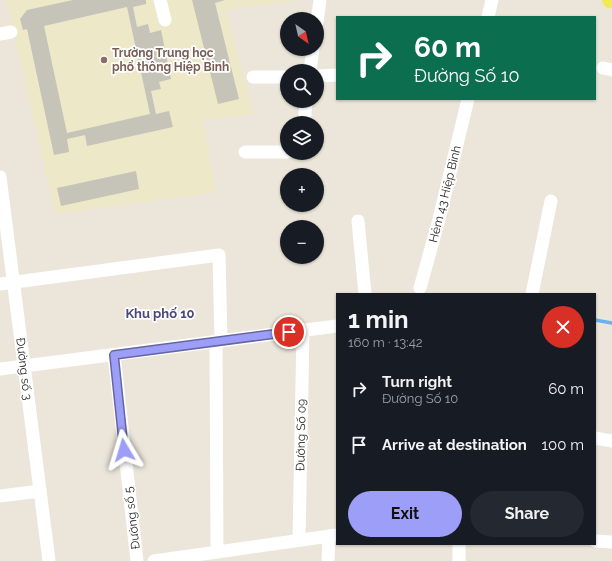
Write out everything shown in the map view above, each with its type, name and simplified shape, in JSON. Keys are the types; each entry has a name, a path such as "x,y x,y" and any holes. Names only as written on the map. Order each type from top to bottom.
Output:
{"street":[{"path":"160,0 165,20"},
{"path":"318,12 320,0"},
{"path":"488,16 492,0"},
{"path":"324,76 336,75"},
{"path":"253,77 280,77"},
{"name":"Hẻm 43 Hiệp Bình","path":"420,288 438,223 468,100"},
{"path":"245,152 280,152"},
{"name":"Đường số 3","path":"0,177 49,561"},
{"path":"532,293 552,201"},
{"path":"358,221 365,293"},
{"path":"0,284 218,255 217,552"},
{"path":"0,369 336,326"},
{"name":"Đường Số 09","path":"299,540 303,330"},
{"name":"Đường số 5","path":"114,355 137,561"},
{"path":"596,438 612,441"},
{"path":"0,496 40,491"},
{"path":"154,561 335,534 328,561"},
{"path":"596,541 612,542"},
{"path":"459,545 459,561"}],"shaded area":[{"name":"Trường Trung học phổ thông Hiệp Bình","path":"6,0 293,1 226,10 253,114 202,121 216,192 55,214"}],"building":[{"path":"73,0 146,0 146,4 133,7 137,27 148,24 150,33 161,30 171,79 159,82 161,89 151,91 156,114 169,111 173,127 87,146 85,135 67,139 69,152 54,155 27,29 23,30 20,19 27,10","holes":["127,7 150,114 67,133 44,26"]},
{"path":"192,0 225,0 215,3 239,99 218,104"},
{"path":"136,171 139,189 61,206 57,188"}],"waterway":[{"path":"596,320 612,323"}],"place":[{"name":"Trường Trung học phổ thông Hiệp Bình","path":"104,60"}],"district":[{"name":"Khu phố 10","path":"160,313"}],"route":[{"path":"124,450 114,355 289,332"}]}
